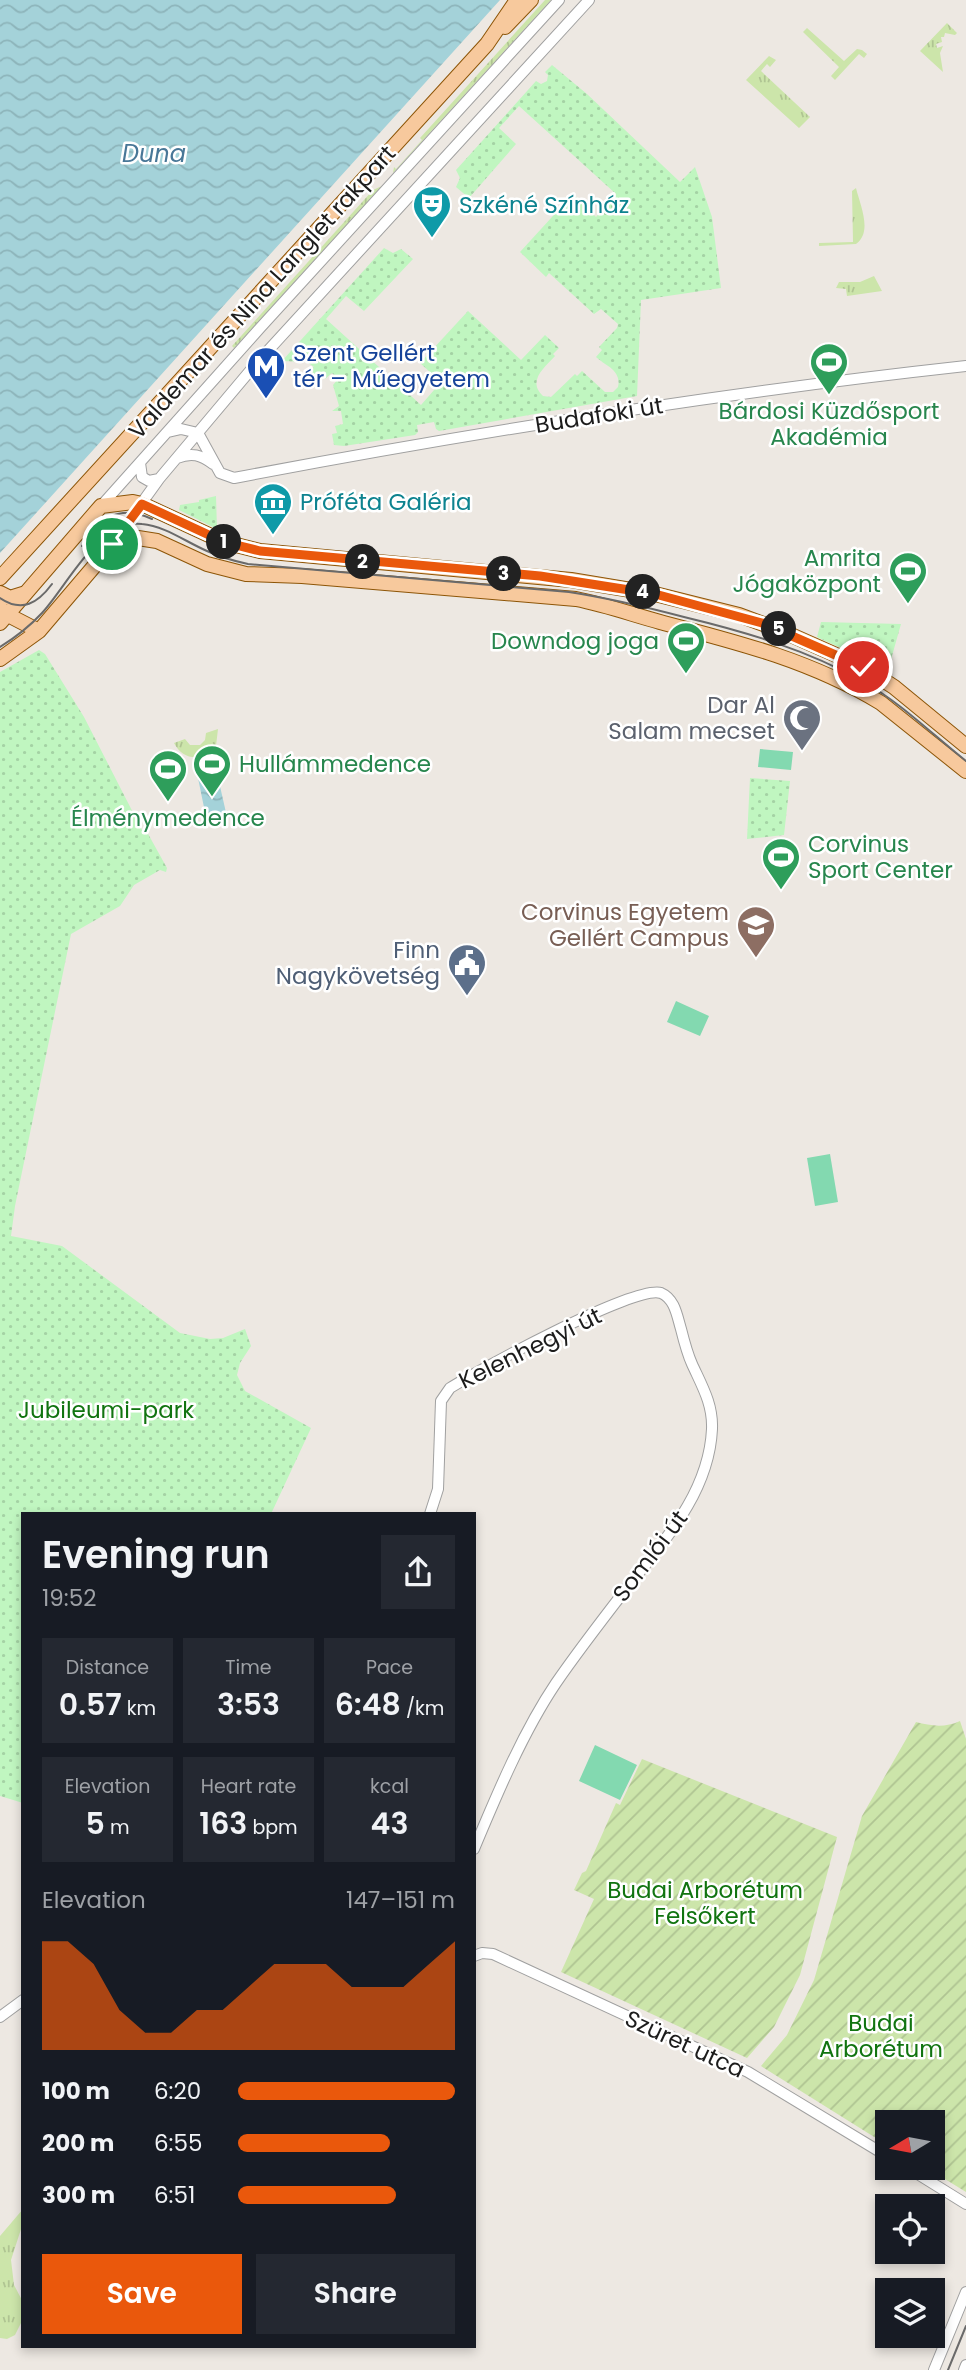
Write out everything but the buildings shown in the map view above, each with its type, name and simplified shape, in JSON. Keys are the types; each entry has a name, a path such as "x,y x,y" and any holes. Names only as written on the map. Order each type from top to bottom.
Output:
{"main road":[{"name":"Valdemar és Nina Langlet rakpart","path":"0,578 488,44 517,0"},
{"path":"488,44 531,0"},
{"path":"39,631 3,615 30,590 101,506 125,502 142,504 234,546 282,555 540,576 655,594 762,623 863,667 894,687 966,746"},
{"path":"0,659 39,631 108,550 133,538 144,538 157,541 207,564 246,574 315,577 576,599 608,605 728,639 859,682 865,677 863,667"},
{"path":"0,593 5,597 16,598 30,590"},
{"path":"834,676 881,704 966,771"}],"street":[{"path":"108,550 159,479 254,366 589,0"},
{"path":"557,2 554,9 558,18 571,20"},
{"path":"101,506 557,2"},
{"path":"538,23 551,24 554,27 554,38"},
{"name":"Budafoki út","path":"216,466 220,473 234,478 626,410 966,366"},
{"path":"168,432 181,429 198,433 216,466"},
{"path":"181,429 186,440 185,447"},
{"path":"175,459 186,454 197,454 216,466"},
{"path":"140,463 142,477 149,481 159,479"},
{"name":"Somlói út","path":"476,1845 547,1697 580,1649 674,1527 697,1489 708,1460 711,1411 705,1389 687,1352 670,1299 650,1292 614,1306"},
{"name":"Kelenhegyi út","path":"430,1512 438,1489 440,1411 445,1393 477,1371 544,1336 614,1306"},
{"name":"Szüret utca","path":"476,1955 492,1954 748,2072 875,2148"},
{"path":"0,2017 21,2001"},
{"path":"927,2180 966,2204"},
{"path":"934,2370 966,2292"}],"green space":[{"path":"545,0 551,0 393,173 394,167 396,169 422,140 420,138"},
{"path":"947,23 957,33 945,33 944,37 941,37 942,42 936,44 937,48 943,46 940,53 943,72 920,51"},
{"path":"807,28 844,61 857,49 867,54 864,58 859,54 835,80 831,76 839,67 803,32"},
{"path":"769,56 776,60 761,71 810,117 799,128 746,80"},
{"path":"552,65 587,94 680,182 695,167 712,217 721,288 641,300 637,396 439,431 434,422 417,425 418,432 415,435 344,446 334,445 332,434 337,433 335,426 343,424 341,411 332,411 339,406 333,385 338,379 332,373 325,379 323,377 316,380 313,373 307,370 314,367 307,362 282,361 384,248 393,253 401,249 413,259 364,311 346,296 326,319 421,405 441,382 420,363 468,311 521,360 545,335 559,348 537,380 538,390 543,396 551,397 575,374 577,376 582,371 605,392 613,392 618,387 619,381 615,372 596,357 602,350 599,347 618,324 601,309 594,314 549,273 546,277 520,252 573,194 596,217 616,194 519,106 499,128 516,144 469,198 456,187 460,178 456,170 536,81 541,84 547,81 548,75 545,72"},
{"path":"382,186 234,348 232,346 373,190"},
{"path":"856,188 865,225 861,239 856,244 819,246 819,243 853,242 852,191"},
{"path":"874,276 882,291 847,296 846,289 836,288 839,282 860,282"},
{"path":"216,496 217,529 179,510 180,505"},
{"path":"821,622 901,624 888,670 817,637"},
{"name":"Jubileumi-park","path":"39,650 45,654 84,717 143,832 147,832 167,868 166,872 160,870 134,885 120,906 71,934 11,1236 62,1246 180,1333 210,1339 223,1338 245,1329 251,1346 240,1363 237,1375 245,1391 311,1428 272,1512 21,1512 21,1802 0,1796 0,672"},
{"path":"218,729 216,746 200,757 188,756 174,743 185,739 190,745 200,745 205,740 206,733"},
{"path":"760,749 793,752 791,770 758,767"},
{"path":"750,778 790,781 784,835 747,839"},
{"path":"676,1001 709,1016 700,1036 667,1022"},
{"path":"830,1154 838,1202 815,1206 807,1158"},
{"name":"Budai Arborétum","path":"960,1721 966,1739 966,2192 945,2179 945,2110 875,2110 875,2137 761,2066 787,2035 814,1980 862,1816 916,1722 949,1725"},
{"path":"595,1745 637,1765 620,1800 579,1781"},
{"name":"Budai Arborétum","path":"642,1759 837,1837 800,1975 774,2027 747,2058 561,1972 594,1899 574,1890 582,1873 586,1871 616,1803 620,1805"},
{"path":"21,2211 21,2229 11,2260 14,2285 21,2298 21,2323 15,2335 7,2339 0,2338 0,2236"}],"water":[{"name":"Duna","path":"0,0 500,0 0,553"},
{"name":"Hullámmedence","path":"217,773 227,817 223,823 216,826 207,822 198,778"}],"tram line":[{"path":"82,546 97,528 112,516 129,513 152,519"},
{"path":"0,647 42,613 98,542 112,531 126,525 151,525 217,555 248,564 569,592 641,606 730,629 799,651 864,682 904,709 966,761"},
{"path":"0,598 15,605 29,604 52,584"},
{"path":"948,2370 966,2326"}],"place":[{"name":"Szkéné Színház","path":"432,239"},
{"name":"Bárdosi Küzdősport Akadémia","path":"829,396"},
{"name":"Szent Gellért tér – Műegyetem","path":"266,400"},
{"name":"Próféta Galéria","path":"273,536"},
{"name":"Amrita Jógaközpont","path":"908,605"},
{"name":"Downdog joga","path":"686,675"},
{"name":"Dar Al Salam mecset","path":"802,752"},
{"name":"Hullámmedence","path":"212,798"},
{"name":"Élménymedence","path":"168,803"},
{"name":"Corvinus Sport Center","path":"781,891"},
{"name":"Corvinus Egyetem Gellért Campus","path":"756,959"},
{"name":"Finn Nagykövetség","path":"467,997"}],"route":[{"path":"112,544 142,504 234,546 282,555 540,576 655,594 762,623 863,667"}],"park label":[{"name":"Budai Arborétum Felsőkert","path":"705,1903"}]}
